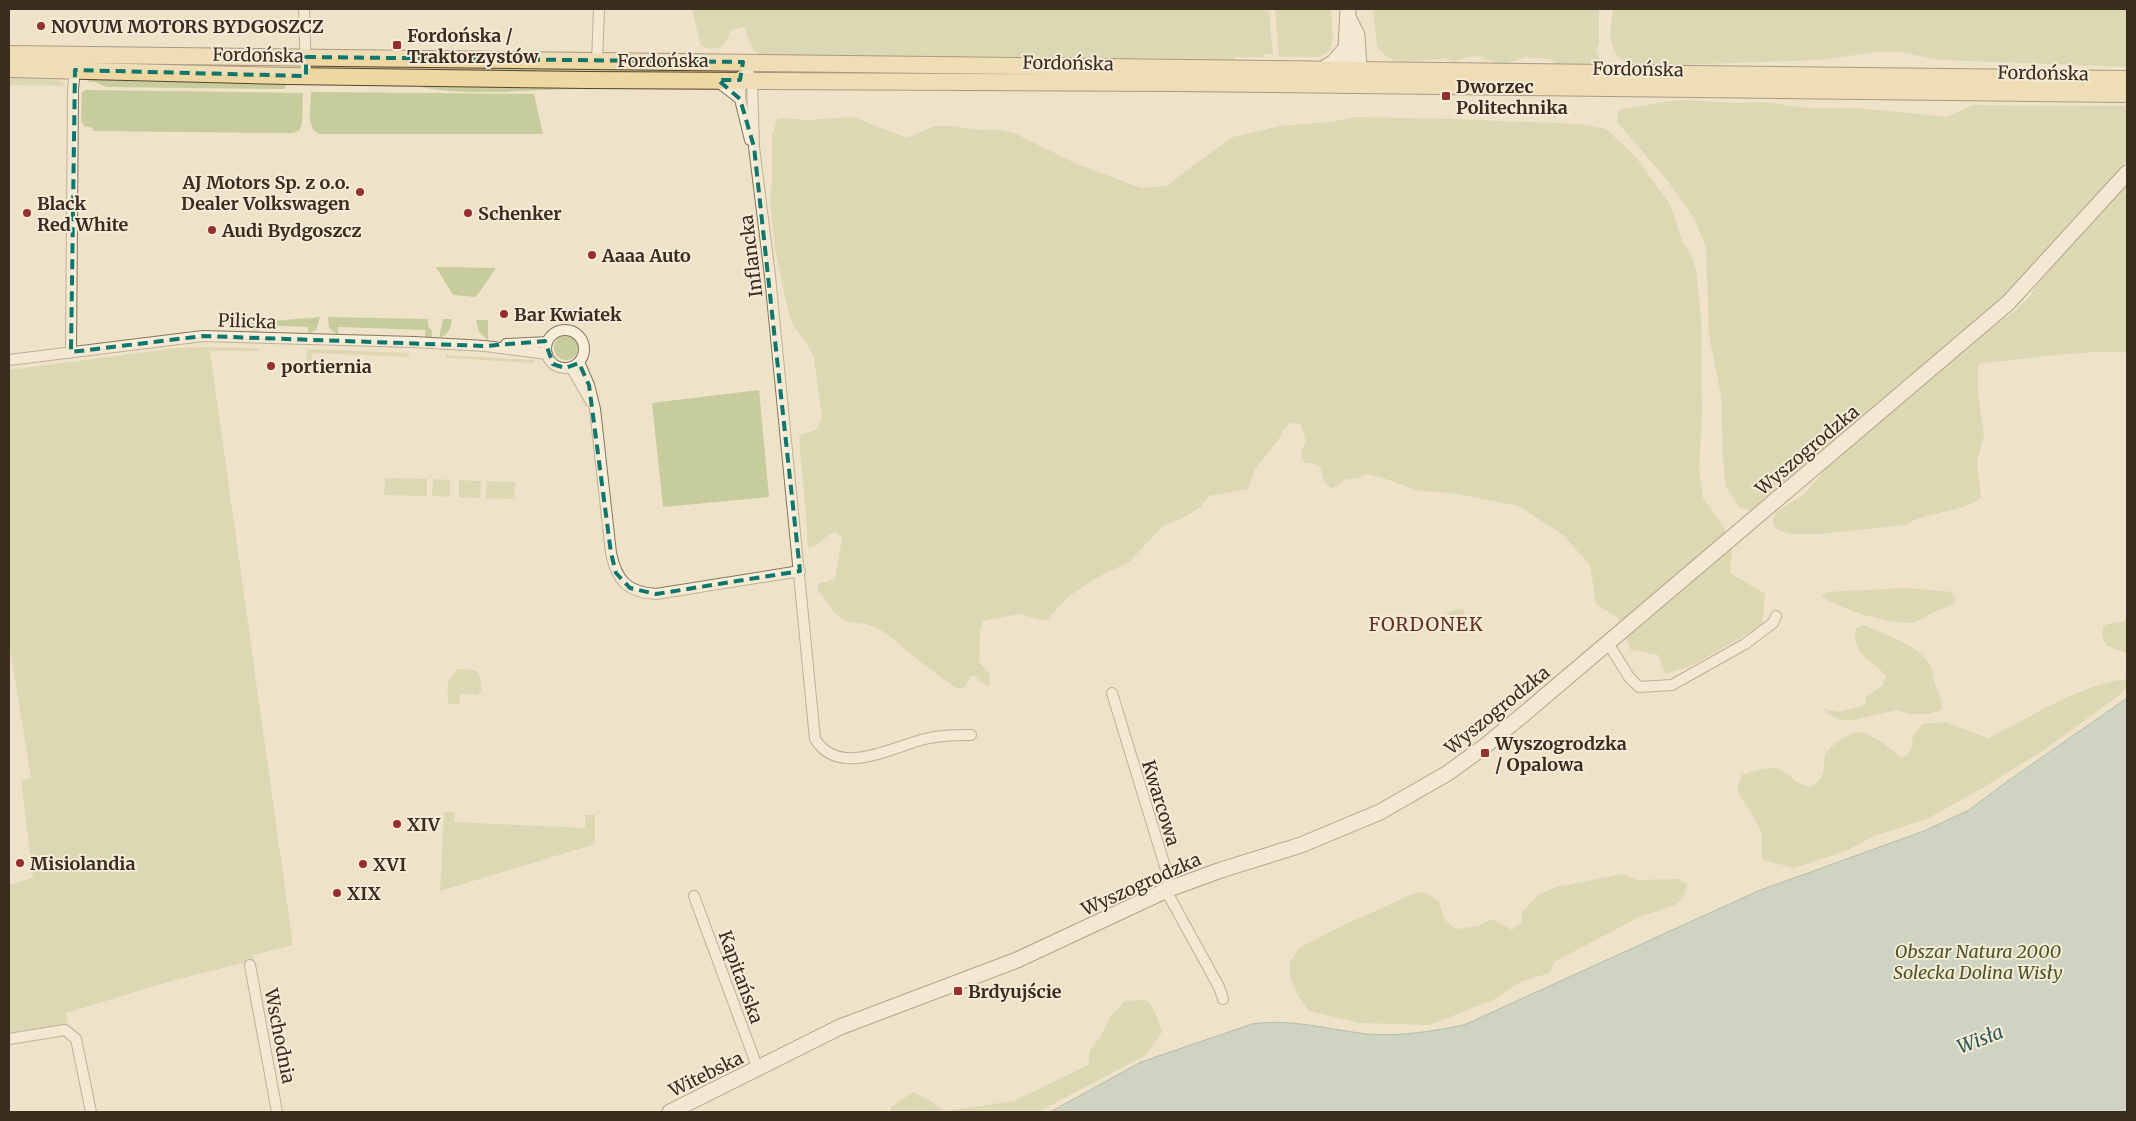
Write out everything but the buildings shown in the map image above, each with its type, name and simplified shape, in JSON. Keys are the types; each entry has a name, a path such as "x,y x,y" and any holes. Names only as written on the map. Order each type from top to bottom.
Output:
{"main road":[{"name":"Fordońska","path":"9,54 2127,79"},
{"name":"Fordońska","path":"9,69 306,76 2127,94"}],"street":[{"path":"304,9 306,76"},
{"path":"597,61 599,9"},
{"path":"1348,13 1346,48 1355,69"},
{"path":"1348,13 1357,35 1353,86"},
{"path":"1323,69 1334,62 1346,48"},
{"path":"743,62 746,80"},
{"path":"71,352 73,89 75,70"},
{"path":"716,80 740,99"},
{"name":"Inflancka","path":"746,80 740,99 748,136 754,147"},
{"name":"Inflancka","path":"746,80 779,361 800,571 813,730 820,746 834,755 856,759 926,738 945,735 971,735"},
{"name":"Wyszogrodzka","path":"758,1069 840,1027 1017,960 1169,889 1321,838 1403,800 1448,773 1481,749 1608,643 2008,303 2127,173"},
{"path":"560,330 569,330 575,332 583,342 584,354 575,365 559,367 549,359 547,342 552,335 560,330"},
{"name":"Pilicka","path":"9,360 203,336 485,346 547,354"},
{"name":"Pilicka","path":"485,346 547,342"},
{"path":"575,365 589,385 595,409 611,553 616,573 630,588 642,593 656,594 800,571"},
{"path":"1608,643 1629,677 1639,687 1672,685 1745,644 1773,623 1776,616"},
{"name":"Kwarcowa","path":"1110,696 1168,876 1169,896 1223,999"},
{"name":"Kapitańska","path":"694,896 758,1069"},
{"name":"Wschodnia","path":"250,965 277,1112"},
{"path":"9,1039 65,1030 69,1032 76,1039 91,1112"},
{"name":"Witebska","path":"670,1112 758,1069"}],"highlighted area":[{"path":"306,57 743,62 740,80 718,80 740,99 754,147 800,571 656,594 630,588 616,573 611,553 589,385 579,363 565,368 553,364 545,341 485,346 203,336 71,352 75,70 306,76"}],"green space":[{"path":"692,9 1269,9 1273,54 1264,54 1263,57 1234,57 1233,60 1216,63 764,57 753,49 745,27 730,30 724,45 720,47 712,49 701,46"},
{"path":"1275,9 1331,9 1333,38 1330,50 1320,57 1279,57"},
{"path":"1373,9 1599,9 1599,43 1596,49 1599,59 1597,65 1560,67 1550,59 1527,57 1502,64 1480,56 1460,59 1454,64 1445,58 1418,61 1390,59 1377,46"},
{"path":"1613,9 2127,9 2127,67 1940,60 1899,52 1877,52 1822,60 1642,66 1622,59 1612,47"},
{"path":"313,65 713,67 713,71 583,75 313,68"},
{"path":"9,78 54,79 61,81 66,86 9,85"},
{"path":"91,79 287,82 285,89 107,87 95,82 86,82"},
{"path":"439,83 576,86 578,89 459,92 421,87"},
{"path":"86,90 303,93 302,123 299,131 291,133 93,131 93,128 84,126 81,120 82,92"},
{"path":"311,92 534,94 543,134 320,134 312,127 310,110"},
{"path":"1686,100 1734,103 1765,102 1809,108 1857,108 1947,117 1973,105 2127,106 2127,161 2007,296 1757,511 1740,508 1726,487 1723,461 1721,395 1709,335 1706,247 1694,218 1667,180 1617,122 1617,114 1621,109"},
{"path":"853,117 907,138 934,126 951,126 979,130 995,129 1014,133 1077,164 1141,188 1167,186 1233,137 1280,126 1330,122 1355,117 1580,124 1606,129 1635,156 1670,204 1682,241 1690,252 1696,269 1701,317 1702,414 1699,469 1703,498 1723,525 1732,549 1730,573 1765,594 1762,626 1689,667 1665,674 1658,655 1631,650 1618,618 1596,604 1590,565 1563,535 1519,506 1452,493 1419,491 1366,474 1359,478 1344,480 1336,487 1331,488 1324,481 1320,467 1312,463 1305,463 1301,457 1302,449 1306,442 1301,424 1290,423 1255,469 1248,489 1209,496 1200,507 1181,519 1164,525 1129,562 1098,577 1069,596 1046,621 1019,614 983,621 980,631 979,662 989,673 990,685 986,686 974,676 970,676 966,686 956,688 893,638 880,630 873,626 840,618 818,591 818,584 835,579 842,538 835,532 813,547 809,548 807,543 799,435 816,430 822,418 814,357 794,327 789,314 775,250 770,202 772,135 778,118 808,120"},
{"path":"2127,184 2127,352 2072,354 1981,363 1978,366 1978,394 1984,435 1977,462 1981,498 1963,507 1923,517 1905,525 1820,534 1788,534 1775,528 1773,522 1775,513 1803,495 1820,476 1830,458 1889,415 1906,398 1995,323 2013,313 2030,296 2043,273 2082,234"},
{"path":"436,267 496,268 476,297 453,295"},
{"path":"320,317 316,330 308,334 308,327 259,325 258,332 252,329 249,323"},
{"path":"328,317 428,319 432,338 425,338 425,330 338,327 338,335 329,328"},
{"path":"443,319 452,319 452,323 447,333 439,338"},
{"path":"476,320 488,320 488,340 479,332"},
{"path":"566,336 571,337 577,343 577,353 571,359 566,360 561,359 555,353 554,348 555,343 561,337"},
{"path":"175,348 258,348 258,351 210,351 293,945 254,955 255,960 178,979 66,1013 68,1027 61,1025 9,1033 9,885 33,878 21,780 31,778 9,643 9,370"},
{"path":"307,349 409,353 409,357 312,353 311,371 306,371"},
{"path":"446,355 534,360 535,363 446,358"},
{"path":"759,390 769,497 663,507 652,403"},
{"path":"385,478 427,479 427,496 384,495"},
{"path":"433,479 450,480 450,497 432,496"},
{"path":"459,480 481,481 480,498 459,497"},
{"path":"486,481 515,482 514,497 510,499 486,498"},
{"path":"1907,588 1952,592 1956,601 1917,622 1911,623 1889,621 1865,615 1841,607 1822,597 1827,592"},
{"path":"1463,608 1466,617 1451,623 1447,612"},
{"path":"2127,621 2127,653 2107,646 2102,636 2103,626"},
{"path":"1864,625 1900,641 1917,651 1924,658 1932,670 1941,700 1941,710 1928,714 1910,714 1897,710 1848,721 1833,717 1823,709 1839,712 1865,705 1866,697 1883,685 1886,676 1864,656 1857,644 1855,637 1856,628"},
{"path":"456,669 474,670 477,672 481,678 481,692 479,692 479,695 460,694 459,704 448,704 449,682"},
{"path":"2127,679 2127,687 2118,696 2044,750 1981,789 1929,818 1874,836 1848,850 1794,868 1763,860 1760,829 1737,790 1742,775 1769,768 1784,772 1798,783 1811,787 1821,777 1824,769 1825,754 1846,736 1863,733 1880,741 1901,757 1907,756 1913,745 1912,737 1923,724 1945,722 1988,738 2073,695 2109,682"},
{"path":"444,812 455,812 454,822 585,828 585,815 595,815 595,844 440,891"},
{"path":"1624,874 1637,880 1678,879 1687,884 1684,896 1675,905 1639,917 1554,962 1550,973 1522,981 1495,999 1430,1025 1360,1023 1309,1011 1297,994 1290,976 1290,962 1299,948 1346,924 1413,894 1424,892 1439,901 1444,919 1456,929 1478,926 1492,919 1512,930 1522,922 1522,912 1539,894 1557,887"},
{"path":"1147,1000 1155,1012 1162,1032 1146,1055 1038,1112 890,1112 891,1107 913,1092 945,1111 1014,1101 1088,1065 1090,1050 1101,1036 1110,1017 1125,1001"}],"water":[{"name":"Obszar Natura 2000 Solecka Dolina Wisły","path":"2127,698 2127,1112 1050,1112 1141,1062 1252,1024 1295,1023 1380,1035 1416,1033 1464,1025 1758,891 1924,831 1969,810"}],"place":[{"name":"NOVUM MOTORS BYDGOSZCZ","path":"41,26"},
{"name":"Fordońska / Traktorzystów","path":"397,45"},
{"name":"Dworzec Politechnika","path":"1446,96"},
{"name":"AJ Motors Sp. z o.o. Dealer Volkswagen","path":"360,192"},
{"name":"Black Red White","path":"27,213"},
{"name":"Schenker","path":"468,213"},
{"name":"Audi Bydgoszcz","path":"212,230"},
{"name":"Aaaa Auto","path":"592,255"},
{"name":"Bar Kwiatek","path":"504,314"},
{"name":"portiernia","path":"271,366"},
{"name":"Wyszogrodzka / Opalowa","path":"1485,753"},
{"name":"XIV","path":"397,824"},
{"name":"Misiolandia","path":"20,863"},
{"name":"XVI","path":"363,864"},
{"name":"XIX","path":"337,893"},
{"name":"Brdyujście","path":"958,991"}],"district":[{"name":"FORDONEK","path":"1426,624"}],"water label":[{"name":"Wisła","path":"1980,1039"}]}
